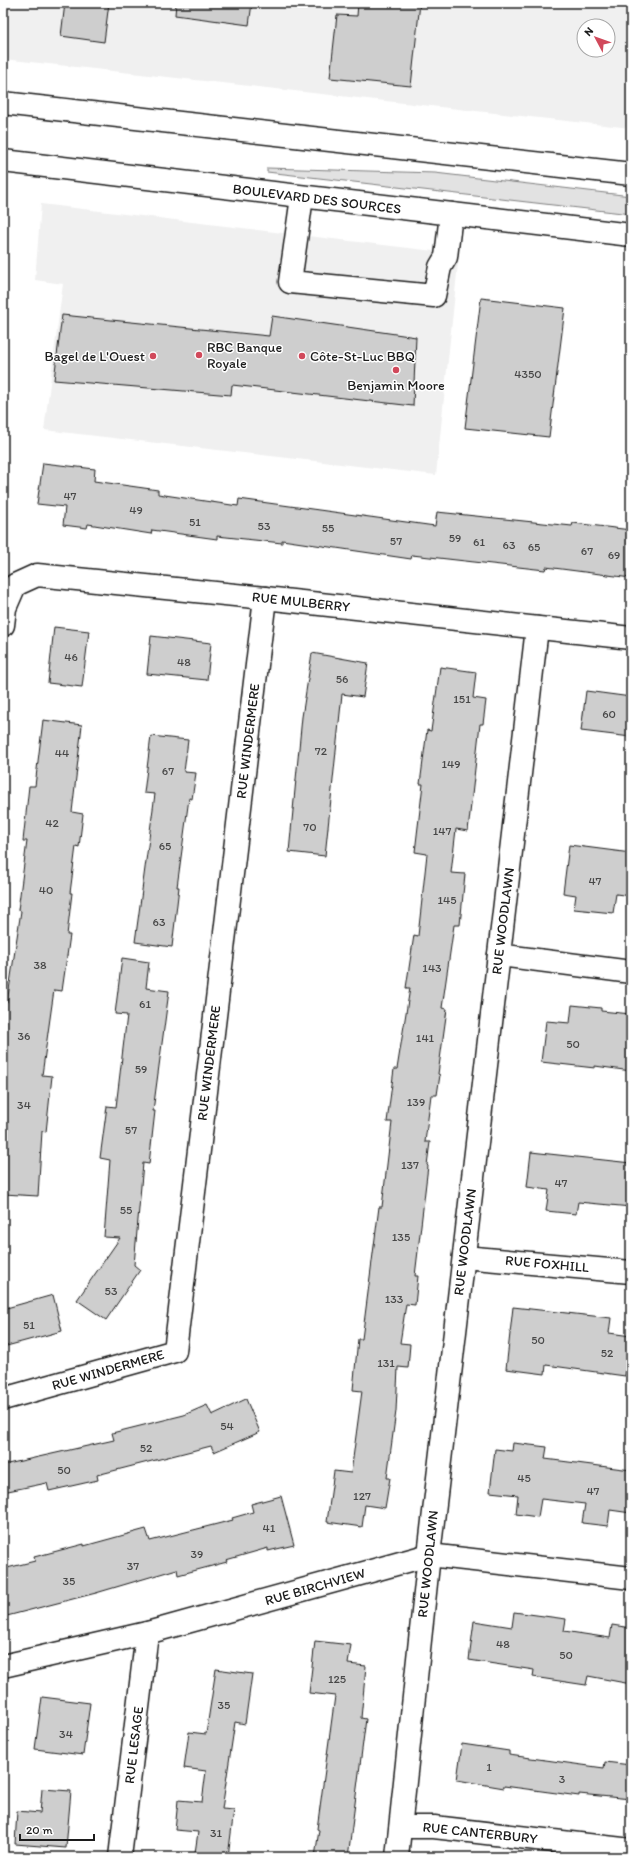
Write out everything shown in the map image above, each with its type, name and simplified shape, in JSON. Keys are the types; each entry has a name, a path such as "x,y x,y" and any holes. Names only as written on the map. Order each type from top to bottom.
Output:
{"street":[{"path":"3,103 631,174"},
{"name":"BOULEVARD DES SOURCES","path":"3,161 631,235"},
{"path":"302,197 290,282 434,296 440,267 446,257 451,214"},
{"name":"RUE MULBERRY","path":"3,625 5,608 16,585 37,575 631,638"},
{"name":"RUE WINDERMERE","path":"3,1399 175,1351 265,598"},
{"name":"RUE WOODLAWN","path":"397,1857 429,1555 537,628"},
{"path":"499,955 631,972"},
{"name":"RUE FOXHILL","path":"464,1256 631,1272"},
{"name":"RUE BIRCHVIEW","path":"3,1666 147,1633 429,1555 631,1578"},
{"name":"RUE LESAGE","path":"120,1857 147,1633"},
{"name":"RUE CANTERBURY","path":"401,1827 434,1827 631,1850"}],"shaded area":[{"path":"3,3 631,3 631,128 3,59"},
{"path":"267,168 435,173 631,196 631,214 267,172"},
{"path":"41,204 459,254 436,475 44,430 63,284 35,280"}],"building":[{"path":"65,3 109,3 104,42 61,36"},
{"path":"176,3 252,3 249,25 175,15"},
{"path":"358,3 420,3 411,86 330,78 337,15 357,16"},
{"path":"481,298 565,308 549,437 465,428"},
{"path":"62,315 269,336 272,316 416,337 413,406 232,385 231,395 54,380"},
{"path":"43,463 95,469 94,481 158,490 158,494 238,506 239,499 435,526 437,512 572,526 573,523 631,530 631,578 546,567 545,570 412,555 411,559 282,540 282,543 217,536 217,539 152,530 151,534 88,524 87,528 63,525 65,507 37,504"},
{"path":"54,627 89,631 82,687 48,683"},
{"path":"151,636 211,643 207,680 147,674"},
{"path":"312,653 368,663 363,697 342,694 325,856 289,852 302,717"},
{"path":"440,667 476,672 473,698 486,700 483,724 480,724 468,831 456,829 451,873 465,874 460,925 454,925 442,1008 447,1009 438,1074 440,1075 437,1095 431,1095 425,1142 430,1142 415,1276 418,1276 415,1305 406,1304 400,1343 410,1344 408,1368 398,1367 396,1411 387,1478 390,1478 385,1508 365,1505 362,1527 327,1522 334,1471 351,1473 362,1391 353,1390 358,1339 362,1339 379,1207 382,1207 392,1122 387,1122 394,1069 397,1069 410,988 406,988 414,935 418,936 427,854 415,852 423,784 420,784 427,730 431,731"},
{"path":"586,691 631,697 631,737 581,731"},
{"path":"43,720 82,725 72,812 83,814 79,847 76,846 70,893 72,893 67,935 70,935 62,991 54,990 42,1075 52,1076 46,1132 42,1131 38,1196 3,1194 3,1002 7,1003 21,911 18,910 27,841 23,841 29,786 35,786"},
{"path":"151,736 188,740 184,772 196,773 192,799 189,798 177,887 179,887 172,947 135,942 155,794 144,793"},
{"path":"569,845 631,853 631,896 616,894 613,913 574,909 576,895 563,893"},
{"path":"122,958 149,962 146,988 169,991 153,1111 155,1111 149,1164 143,1163 134,1265 140,1270 106,1320 77,1300 120,1238 104,1237 110,1160 100,1158 107,1106 116,1107 127,1015 115,1014"},
{"path":"572,1005 601,1008 601,1011 631,1014 631,1071 595,1066 595,1068 541,1062 546,1021 570,1023"},
{"path":"531,1152 631,1163 631,1207 578,1202 576,1214 546,1211 549,1190 527,1187"},
{"path":"53,1295 62,1331 3,1347 3,1309"},
{"path":"513,1307 611,1318 609,1333 631,1336 625,1376 546,1365 545,1374 506,1369"},
{"path":"246,1399 260,1432 214,1452 211,1446 97,1475 98,1480 49,1491 47,1483 3,1492 3,1465 114,1440 112,1433 184,1415 207,1405 212,1415"},
{"path":"513,1443 547,1447 545,1459 631,1470 631,1513 610,1510 608,1526 582,1523 585,1504 541,1499 538,1517 516,1514 518,1495 490,1492 495,1449 512,1451"},
{"path":"281,1496 294,1545 268,1551 268,1548 226,1560 227,1562 178,1575 177,1569 96,1593 3,1617 3,1569 35,1561 34,1557 84,1544 84,1546 146,1529 150,1541 233,1520 232,1518 253,1512 251,1504"},
{"path":"514,1612 566,1619 564,1631 610,1638 612,1625 631,1628 631,1684 588,1676 586,1685 533,1677 534,1670 469,1660 474,1621 512,1627"},
{"path":"315,1641 351,1645 348,1664 366,1666 361,1718 366,1719 348,1857 315,1857 319,1830 317,1829 335,1696 309,1693"},
{"path":"216,1669 252,1674 245,1724 235,1722 222,1809 234,1810 228,1857 195,1853 198,1832 175,1830 178,1800 202,1802 206,1771 184,1768 189,1732 206,1734"},
{"path":"42,1697 90,1703 83,1755 35,1749"},
{"path":"462,1744 509,1751 509,1755 604,1768 605,1762 631,1765 631,1799 579,1794 579,1796 504,1786 504,1788 457,1780"},
{"path":"42,1789 71,1791 66,1848 15,1844 17,1811 40,1813"}],"place":[{"name":"RBC Banque Royale","path":"199,355"},
{"name":"Bagel de L'Ouest","path":"153,356"},
{"name":"Côte-St-Luc BBQ","path":"302,356"},
{"name":"Benjamin Moore","path":"396,370"}]}
